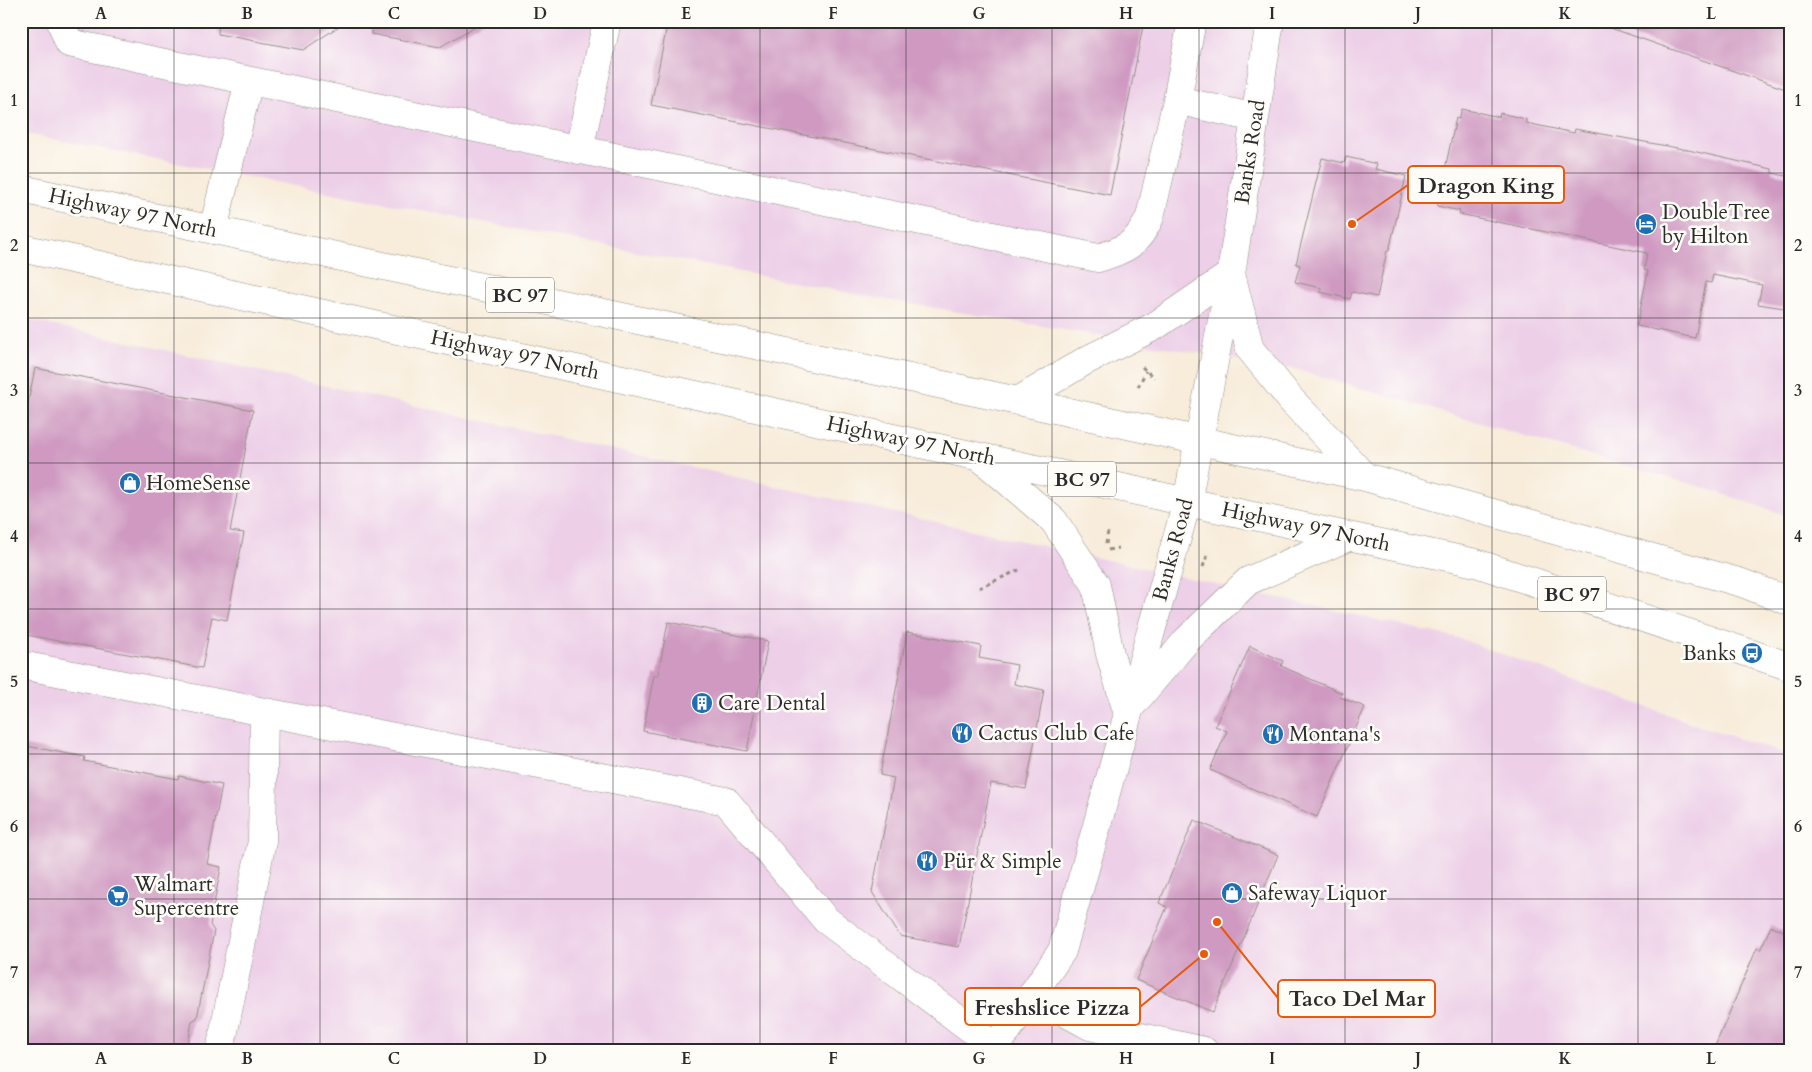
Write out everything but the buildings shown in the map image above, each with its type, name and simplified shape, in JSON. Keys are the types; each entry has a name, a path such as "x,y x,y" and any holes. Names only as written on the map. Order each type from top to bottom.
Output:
{"main road":[{"path":"63,21 62,25 69,43 1098,258 1115,253 1135,242 1144,230 1150,217 1177,100 1192,21"},
{"path":"579,150 607,21"},
{"name":"Banks Road","path":"994,1049 1062,951 1187,502 1231,274 1270,21"},
{"path":"213,230 249,81"},
{"path":"1177,100 1255,118"},
{"name":"Highway 97 North","path":"21,189 1018,401 1365,477 1742,583 1791,602"},
{"name":"Highway 97 North","path":"21,248 1187,502 1476,563 1791,667"},
{"path":"1018,401 1085,361 1155,326 1231,274 1250,349 1292,401 1365,477"},
{"path":"978,456 1054,521 1096,585 1110,654 1128,711"},
{"path":"1128,711 1187,640 1248,581 1348,536"},
{"path":"21,665 726,801 826,920 994,1049"},
{"path":"220,1051 262,841 264,712"},
{"path":"1032,994 1090,1026 1204,1051"}],"path":[{"path":"1138,363 1154,378"},
{"path":"1138,387 1146,371"},
{"path":"978,588 1021,569"}],"shaded area":[{"path":"21,21 1791,21 1791,517 1711,490 1294,369 859,295 21,133"},
{"path":"21,318 1458,638 1691,723 1791,756 1791,1051 21,1051"}],"place":[{"name":"Dragon King","path":"1352,224"},
{"name":"DoubleTree by Hilton","path":"1646,224"},
{"name":"HomeSense","path":"130,483"},
{"name":"Banks","path":"1752,653"},
{"name":"Care Dental","path":"702,703"},
{"name":"Cactus Club Cafe","path":"962,733"},
{"name":"Montana's","path":"1273,734"},
{"name":"Pür & Simple","path":"927,861"},
{"name":"Safeway Liquor","path":"1232,893"},
{"name":"Walmart Supercentre","path":"118,896"},
{"name":"Taco Del Mar","path":"1217,922"},
{"name":"Freshslice Pizza","path":"1204,954"}]}
